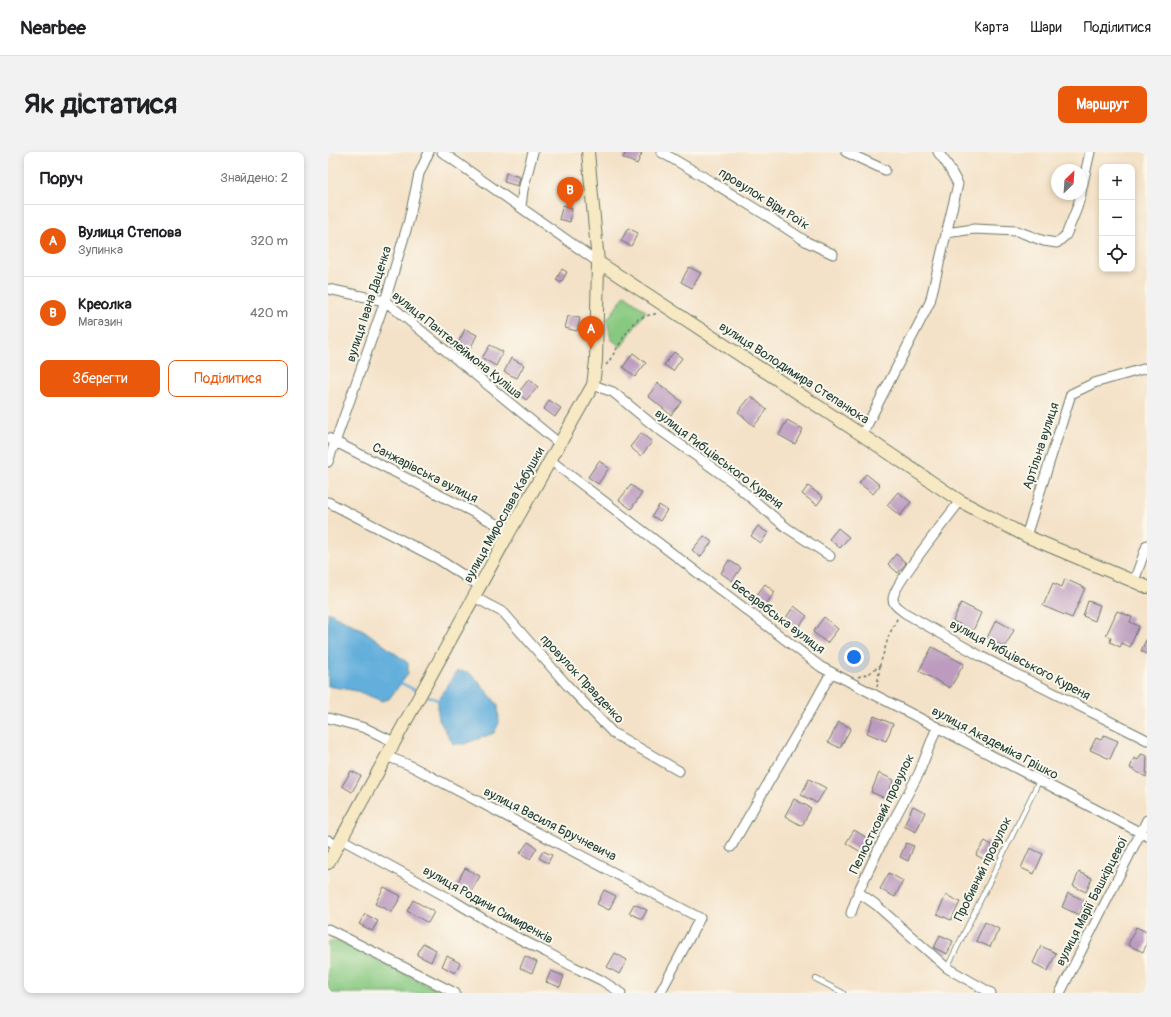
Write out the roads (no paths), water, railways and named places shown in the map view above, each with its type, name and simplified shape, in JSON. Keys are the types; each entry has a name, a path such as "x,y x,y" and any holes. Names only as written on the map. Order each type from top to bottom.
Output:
{"street":[{"name":"вулиця Івана Даценка","path":"328,462 332,440 385,301 409,220 419,174 429,152"},
{"name":"вулиця Володимира Степанюка","path":"442,152 598,262 960,501 1026,536 1147,587"},
{"path":"520,207 533,152"},
{"name":"вулиця Мирослава Кабушки","path":"328,863 336,842 394,742 594,382 596,361 598,262 588,152"},
{"name":"провулок Віри Роїк","path":"661,152 704,177 807,242 833,254"},
{"path":"846,152 885,170"},
{"path":"862,435 930,302 958,184 947,164 938,152"},
{"path":"1087,166 1090,152"},
{"path":"946,233 974,229 1017,231 1044,241 1057,243 1066,235 1079,200"},
{"name":"вулиця Пантелеймона Куліша","path":"328,289 385,301 560,444"},
{"name":"Артільна вулиця","path":"1026,536 1071,394 1094,383 1147,368"},
{"name":"вулиця Рибцівського Куреня","path":"594,382 613,392 653,425 731,481 787,528 830,556"},
{"name":"Санжарівська вулиця","path":"332,440 510,531"},
{"name":"Бесарабська вулиця","path":"550,460 821,667 831,673"},
{"name":"вулиця Рибцівського Куреня","path":"960,501 910,566 895,592 893,599 896,605 901,610 982,657 1147,740"},
{"name":"провулок Правденко","path":"328,502 438,559 504,613 567,685 614,733 679,771"},
{"path":"1134,581 1147,545"},
{"path":"731,847 831,673"},
{"name":"вулиця Академіка Грішко","path":"831,673 1144,834"},
{"path":"328,718 365,728 394,742"},
{"name":"Пелюстковий провулок","path":"851,913 858,892 883,840 919,773 937,727"},
{"name":"вулиця Василя Бручневича","path":"386,756 409,765 700,918 660,993"},
{"name":"вулиця Марії Башкірцевої","path":"1060,993 1144,834 1147,820"},
{"name":"вулиця Родини Симиренків","path":"336,842 448,898 500,929 601,980 621,993"},
{"path":"858,892 874,904 947,968 991,993"},
{"path":"328,929 455,993"}],"lane":[{"name":"Пробивний провулок","path":"947,968 1039,781"},
{"path":"816,979 843,993"}],"water":[{"path":"328,612 365,631 408,663 408,674 389,699 382,701 357,691 328,686"},
{"path":"457,671 468,672 477,680 498,705 499,723 494,733 464,744 453,744 438,718 438,700"}],"waterway":[{"path":"401,683 415,690"},
{"path":"428,696 438,700"}],"place":[{"name":"Креолка","path":"570,210"},
{"name":"Вулиця Степова","path":"591,349"}]}
